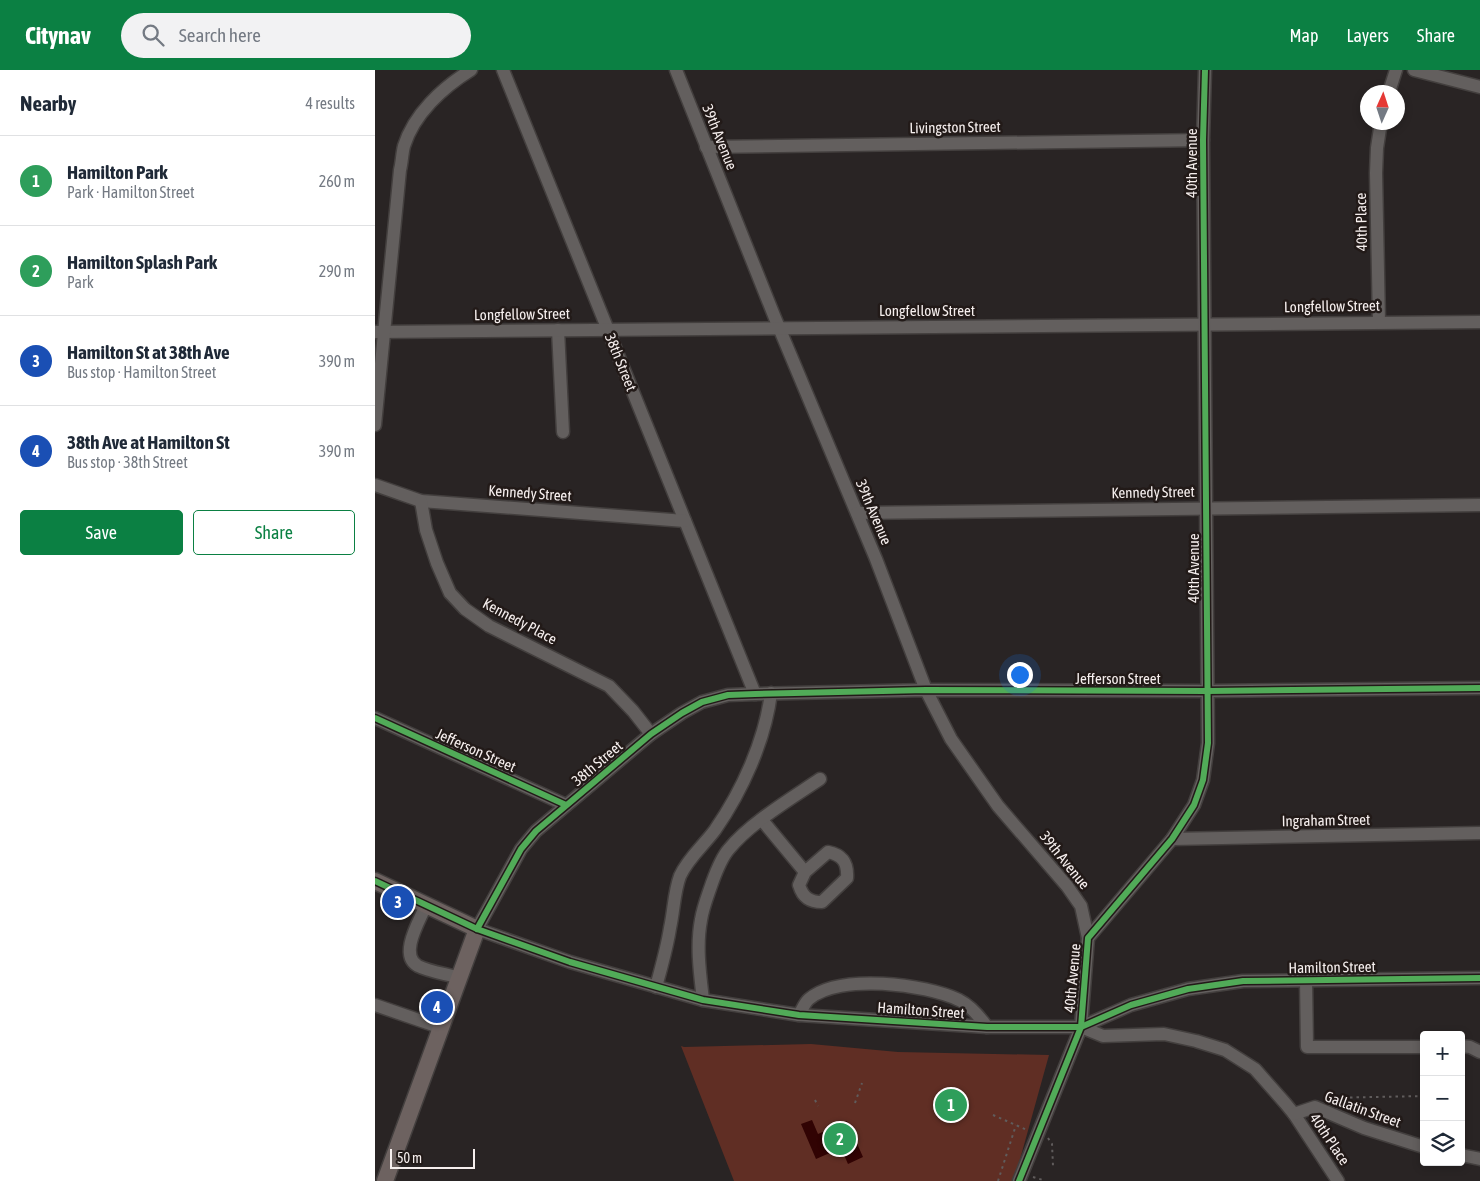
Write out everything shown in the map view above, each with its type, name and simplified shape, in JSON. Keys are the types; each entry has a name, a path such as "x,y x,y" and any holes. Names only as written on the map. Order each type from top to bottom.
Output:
{"main road":[{"name":"Hamilton Street","path":"375,882 477,929"},
{"name":"38th Street","path":"385,1181 477,929"}],"street":[{"path":"375,425 379,332 404,147 410,131 433,99 471,70"},
{"name":"38th Street","path":"477,929 521,849 537,831 566,805 651,734 682,713 702,702 728,696 755,694 503,70"},
{"name":"39th Avenue","path":"676,70 779,327 857,513 927,690 951,739 998,806 1067,886 1081,906 1088,938"},
{"name":"40th Avenue","path":"1025,1178 1081,1027 1088,938 1172,840 1194,804 1203,780 1208,743 1203,140 1205,70"},
{"path":"1391,85 1396,70"},
{"path":"1414,70 1480,88"},
{"name":"40th Place","path":"1379,322 1376,173 1380,130"},
{"name":"Livingston Street","path":"706,147 1203,140"},
{"name":"Longfellow Street","path":"379,332 1480,322"},
{"path":"558,330 563,432"},
{"name":"Kennedy Street","path":"375,485 421,501 685,521"},
{"name":"Kennedy Place","path":"421,501 426,530 437,563 450,593 465,609 489,626 609,686 633,711 651,734"},
{"name":"Kennedy Street","path":"857,513 1480,505"},
{"name":"Jefferson Street","path":"755,694 927,690 1207,691 1480,688"},
{"path":"656,987 680,876 686,865 715,830 735,796 755,752 766,718 771,693"},
{"name":"Jefferson Street","path":"375,718 566,805"},
{"path":"703,1000 699,937 700,921 714,878 727,850 762,820 820,780"},
{"path":"762,820 805,872"},
{"name":"Ingraham Street","path":"1172,840 1480,833"},
{"path":"426,905 411,939 409,951 411,959 418,966 459,978"},
{"name":"Hamilton Street","path":"477,929 571,962 703,1000 799,1015 987,1027 1081,1027 1131,1005 1188,989 1243,981 1480,978"},
{"path":"1306,980 1307,1047 1420,1046"},
{"path":"799,1015 809,999 825,990 849,985 899,985 960,1000 978,1015 987,1027"},
{"path":"375,1005 442,1028"},
{"path":"1081,1027 1103,1036 1164,1034 1225,1050 1255,1069 1294,1114"},
{"path":"1465,1046 1480,1052"},
{"name":"Gallatin Street","path":"1294,1114 1315,1107 1364,1128 1420,1147"},
{"name":"40th Place","path":"1294,1114 1338,1181"},
{"path":"1465,1156 1480,1159"}],"path":[{"path":"855,1103 862,1083"},
{"path":"1317,1098 1420,1096"},
{"path":"815,1100 818,1106"},
{"path":"998,1181 1016,1124"},
{"path":"1025,1178 1043,1180"}],"shaded area":[{"path":"811,1044 898,1052 1049,1055 1014,1181 734,1181 681,1046"},
{"path":"812,1120 818,1134 847,1121 863,1157 848,1164 841,1148 816,1159 801,1124"}],"cycle path":[{"path":"1019,1181 1081,1027 1088,938 1172,839 1194,805 1203,780 1208,743 1203,140 1205,70"},
{"path":"477,929 521,849 536,831 651,734 702,702 728,695 926,690 1207,691 1480,688"},
{"path":"375,718 566,805"},
{"path":"375,881 477,929 570,962 703,1000 799,1015 987,1027 1081,1027 1131,1005 1188,989 1243,981 1480,978"}],"place":[{"name":"Hamilton St at 38th Ave","path":"398,902"},
{"name":"38th Ave at Hamilton St","path":"437,1007"},
{"name":"Hamilton Park","path":"951,1105"},
{"name":"Hamilton Splash Park","path":"840,1139"}]}
